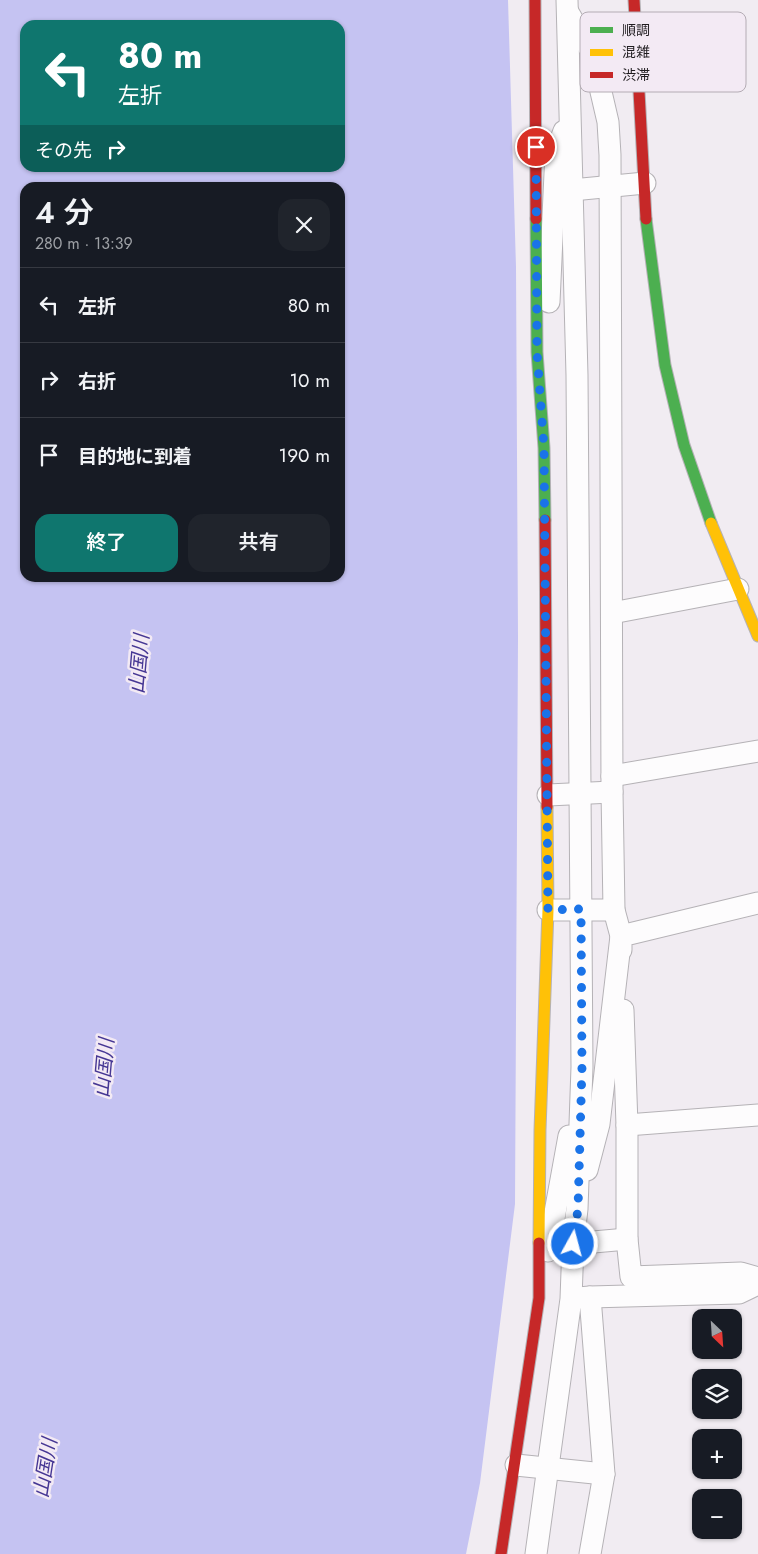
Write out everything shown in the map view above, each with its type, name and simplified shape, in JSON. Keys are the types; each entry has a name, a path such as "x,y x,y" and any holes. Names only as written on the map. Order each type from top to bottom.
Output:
{"street":[{"path":"535,0 537,352 544,448 548,795 548,910 540,1130 539,1298"},
{"path":"567,5 567,119 572,190 577,375 581,793 582,1067 578,1209"},
{"path":"567,5 580,30"},
{"path":"601,92 608,122 610,186 614,910 621,936 627,1239 631,1277 741,1273 758,1278"},
{"path":"640,92 647,234 665,364 684,445 699,491 724,557 758,636"},
{"path":"536,129 567,119"},
{"path":"537,352 548,322 556,152 567,119"},
{"path":"572,190 645,183"},
{"path":"577,375 611,369"},
{"path":"544,448 577,446"},
{"path":"612,613 738,589"},
{"path":"548,795 581,793 612,784 758,751"},
{"path":"621,936 758,903"},
{"path":"548,910 614,910"},
{"path":"590,1554 604,1474 573,1244 578,1209 599,1124 621,936"},
{"path":"501,1554 516,1464 539,1298 582,1067"},
{"path":"626,1125 758,1115"},
{"path":"549,1245 627,1239"},
{"path":"581,1298 739,1293 758,1284"},
{"path":"536,1554 548,1468 581,1298"},
{"path":"516,1464 604,1474"}],"water":[{"name":"山国川","path":"0,0 508,0 516,267 518,638 515,1204 480,1483 466,1554 0,1554"}],"traffic: fast":[{"path":"536,219 537,352 544,448 545,520"},
{"path":"646,219 665,365 684,445 711,523"}],"traffic: slow":[{"path":"711,523 758,636"},
{"path":"539,1243 540,1130 548,910 547,807"}],"traffic: jam":[{"path":"535,0 536,219"},
{"path":"634,0 635,12"},
{"path":"639,92 646,219"},
{"path":"545,520 547,807"},
{"path":"501,1554 539,1298 539,1243"}],"route":[{"path":"536,147 537,352 544,448 548,910 581,909 582,1067 578,1209 573,1244"}]}
